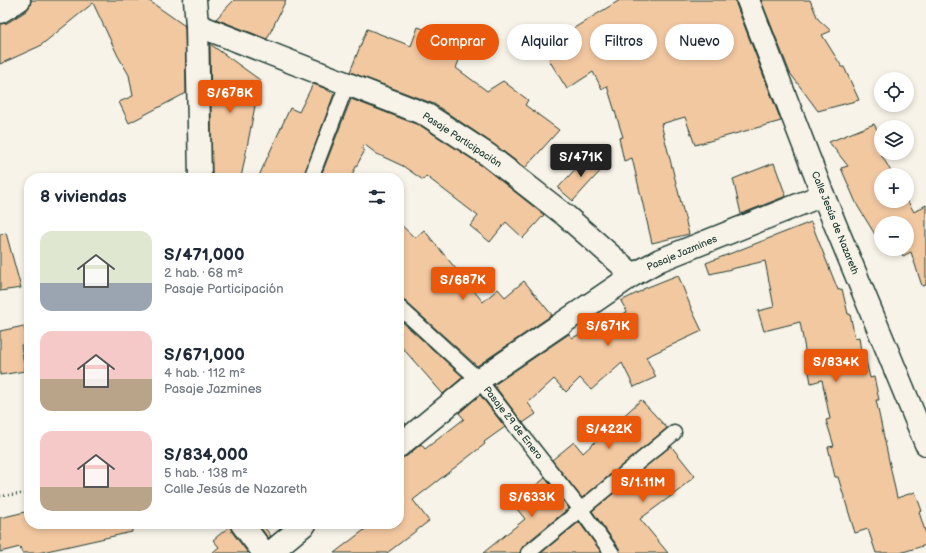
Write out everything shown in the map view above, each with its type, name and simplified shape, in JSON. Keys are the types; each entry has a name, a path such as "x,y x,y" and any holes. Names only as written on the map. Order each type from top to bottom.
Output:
{"street":[{"path":"0,12 20,0"},
{"path":"195,0 197,25 200,173"},
{"name":"Calle Jesús de Nazareth","path":"748,0 823,195 926,444"},
{"name":"Pasaje Participación","path":"197,25 427,115 488,155 566,216 633,275"},
{"name":"Pasaje Jazmines","path":"404,442 479,380 633,275 660,260 823,195"},
{"path":"246,529 264,553"},
{"path":"270,553 299,529"}],"lane":[{"path":"313,173 347,84"},
{"name":"Pasaje 29 de Enero","path":"404,312 479,380 581,510 612,553"},
{"path":"528,553 674,433"}],"path":[{"path":"0,496 24,493"}],"building":[{"path":"31,0 148,0 185,26 186,93 129,123 119,102 133,96 129,75 118,56 93,3 40,46 0,64 0,24 7,23 26,11 30,6"},
{"path":"234,0 286,0 267,39 216,19"},
{"path":"620,0 736,0 736,4 781,121 695,145 685,117 661,124 689,234 652,243 632,158 624,161 619,138 623,137 607,86 602,89 593,72 567,89 549,60 582,60 582,24 581,24"},
{"path":"761,0 810,0 818,19 831,31 822,35 842,67 844,67 859,100 818,111 790,73"},
{"path":"367,29 411,46 416,32 416,60 459,60 456,68 487,91 503,81 528,100 525,105 559,130 525,168 495,145 434,104 350,72"},
{"path":"210,44 260,80 242,173 212,173"},
{"path":"313,84 334,94 305,173 260,173 290,108 299,112"},
{"path":"351,99 421,126 481,165 544,215 523,238 506,222 490,242 470,226 478,216 426,176 423,180 403,166 377,154 365,145 362,148 364,152 353,173 322,173"},
{"path":"874,124 874,160 884,160 889,168 874,168 874,208 912,208 914,212 926,205 926,285 922,286 912,256 914,256 914,216 874,216 874,233 857,205 841,168 848,166 829,142"},
{"path":"589,154 604,167 573,201 558,188"},
{"path":"774,163 786,196 741,214 733,179"},
{"path":"811,222 838,290 842,289 848,314 850,314 855,338 859,337 861,352 864,352 870,378 874,377 879,400 876,400 897,498 915,492 922,511 919,512 926,534 926,545 900,553 876,553 868,529 855,533 838,477 835,477 828,447 834,446 826,420 830,419 822,380 811,383 800,322 764,331 758,311 774,307 765,261 710,274 706,263"},
{"path":"404,228 415,238 424,230 483,302 498,289 505,297 524,281 552,315 477,366 405,301"},
{"path":"6,233 21,288 0,291 0,234"},
{"path":"678,275 702,331 646,357 656,377 634,387 622,363 591,390 580,378 566,392 554,379 528,403 536,414 523,423 494,385 569,334 572,338 627,312 621,301 643,289"},
{"path":"404,324 463,377 443,394 404,350"},
{"path":"24,326 24,345 21,345 24,371 0,375 0,331"},
{"path":"480,395 505,427 484,442 485,444 413,500 429,521 387,553 334,553 365,529 404,529 404,457 421,444 425,449 464,419 459,413"},
{"path":"641,400 667,428 582,498 552,460 574,442 583,453"},
{"path":"671,446 695,476 682,488 640,519 668,553 620,553 619,548 592,511"},
{"path":"545,478 569,508 523,546 520,553 483,553 525,519 513,504"},
{"path":"24,512 24,529 132,529 132,532 38,553 22,553 20,547 0,552 0,518"},
{"path":"579,522 602,553 541,553"},
{"path":"226,529 231,529 248,553 212,553 219,547 213,540"},
{"path":"262,529 266,529 271,536 268,538"}]}
